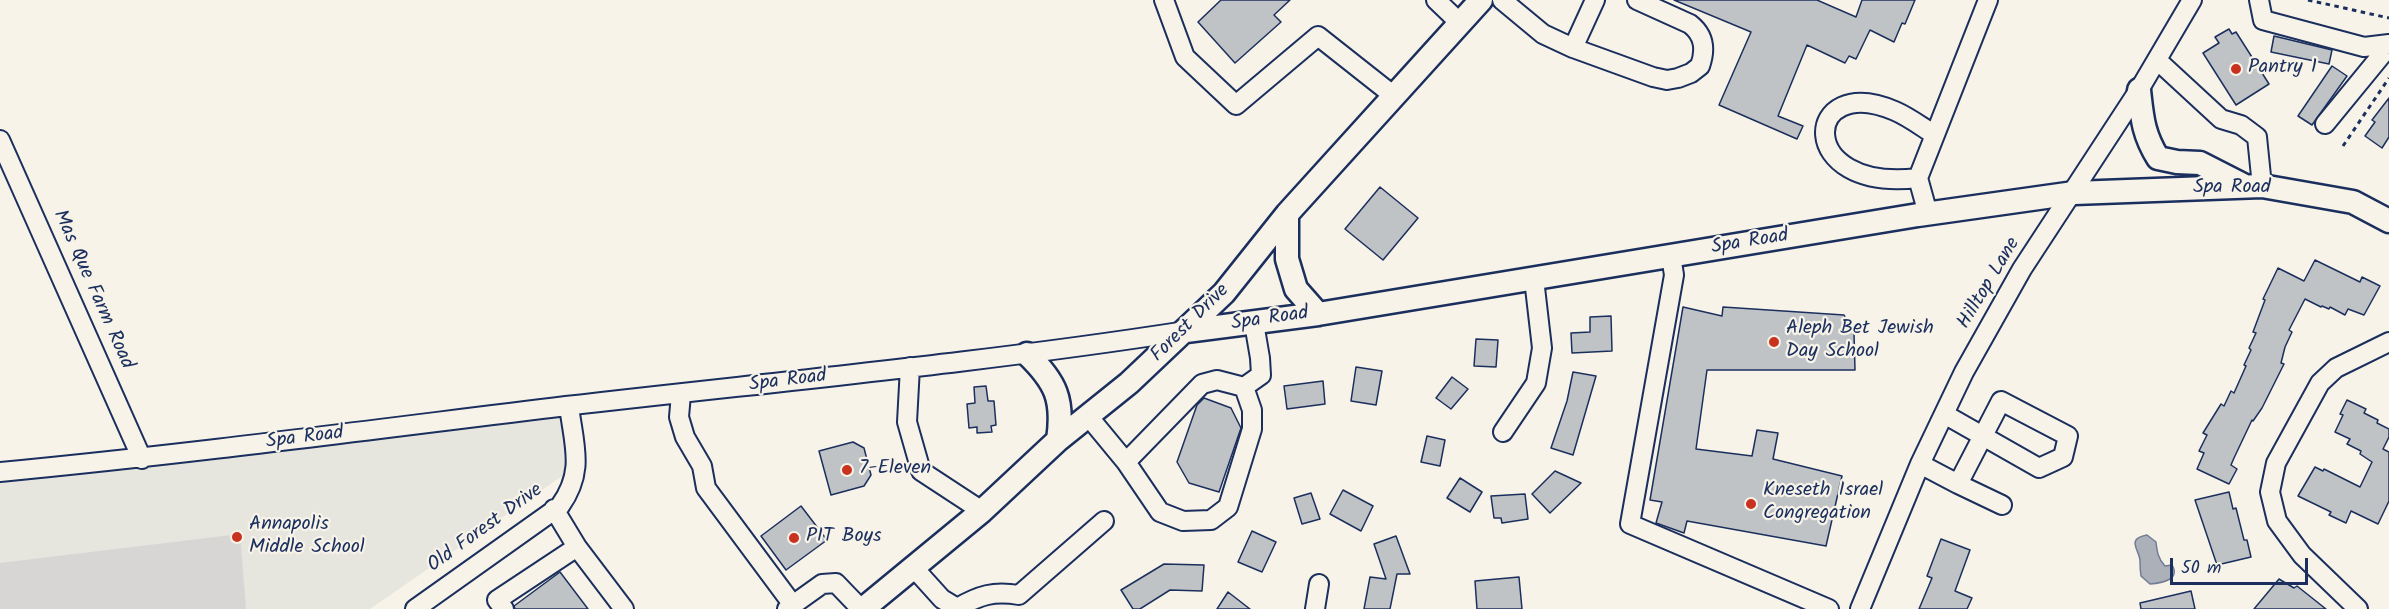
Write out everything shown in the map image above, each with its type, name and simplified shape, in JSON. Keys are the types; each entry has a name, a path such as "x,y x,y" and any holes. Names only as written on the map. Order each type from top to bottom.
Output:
{"main road":[{"name":"Forest Drive","path":"862,609 981,511 1058,440 1129,383 1186,331 1224,293 1287,214 1480,0"},
{"path":"2139,90 2143,126 2148,142 2158,158 2176,162 2200,163 2254,187"},
{"name":"Spa Road","path":"1186,331 1318,314 1928,214 2074,193 2254,187 2353,202 2389,221"},
{"path":"1287,214 1287,259 1296,289 1318,314"},
{"path":"1027,354 1045,371 1056,391 1060,422 1058,440"}],"street":[{"path":"1164,0 1185,57 1236,105 1318,36 1394,96"},
{"path":"1436,0 1460,23"},
{"path":"1502,0 1544,34 1573,48 1667,80 1690,73 1700,66 1704,46 1697,30 1683,20 1637,0"},
{"path":"1573,48 1595,0"},
{"path":"1928,214 1918,178 1988,0"},
{"name":"Hilltop Lane","path":"1860,609 1920,464 1964,372 2022,269 2074,193 2192,0"},
{"path":"2259,0 2264,20 2364,47 2389,45"},
{"path":"2325,124 2389,45"},
{"path":"2157,60 2221,119 2241,125 2257,137 2254,187"},
{"path":"1918,178 1893,181 1855,172 1844,166 1829,150 1823,135 1824,128 1835,111 1853,103 1895,111 1935,135"},
{"name":"Mas Que Farm Road","path":"0,140 142,459"},
{"path":"1671,256 1674,275 1630,524 1829,609"},
{"path":"1503,432 1536,383 1542,348 1534,279"},
{"path":"1126,462 1202,384 1217,380 1244,387 1261,375 1254,323"},
{"name":"Spa Road","path":"0,472 142,459 569,406 1027,354 1186,331"},
{"path":"2358,609 2302,555 2277,521 2270,492 2276,463 2320,383 2336,368 2389,342"},
{"path":"910,367 907,422 921,471 981,511"},
{"path":"1088,416 1126,462 1160,512 1183,522 1211,520 1228,507 1252,429 1252,410 1244,387"},
{"path":"681,394 679,417 685,437 702,466 706,488 790,607 822,584 836,583 862,609"},
{"path":"1944,414 1983,435 2039,468 2063,457 2068,436 2001,401 1983,435 1958,484"},
{"name":"Old Forest Drive","path":"415,609 554,509 569,493 575,479 577,462 569,406"},
{"path":"1920,464 2002,505"},
{"path":"554,509 577,547 624,609"},
{"path":"914,568 942,599 957,608 981,594 1020,595 1104,521"},
{"path":"504,609 497,600 577,547"},
{"path":"1315,609 1319,584"}],"path":[{"path":"2308,0 2389,18"},
{"path":"2343,146 2389,78"}],"shaded area":[{"name":"Annapolis Middle School","path":"567,417 578,465 370,609 0,609 0,466"},
{"path":"240,534 246,609 0,609 0,563"},
{"path":"2147,535 2156,542 2158,555 2165,566 2172,565 2174,574 2168,580 2150,584 2141,576 2135,542"}],"building":[{"path":"1221,0 1290,0 1274,15 1281,22 1235,63 1198,22"},
{"path":"1674,0 1817,0 1856,17 1862,0 1915,0 1894,42 1870,30 1856,59 1849,56 1845,63 1807,45 1778,116 1803,126 1797,139 1719,105 1751,32"},
{"name":"Pantry 1","path":"2229,29 2232,34 2236,32 2269,84 2236,105 2203,53 2219,43 2215,37"},
{"path":"2274,36 2332,50 2329,64 2271,52"},
{"path":"2332,66 2347,76 2312,125 2298,116"},
{"path":"2389,98 2389,137 2382,148 2365,136 2375,122 2372,120"},
{"path":"1380,187 1418,218 1383,260 1345,229"},
{"path":"2315,260 2360,282 2362,277 2380,286 2364,315 2348,309 2345,315 2330,307 2329,309 2321,307 2305,299 2289,330 2292,332 2281,363 2284,364 2262,408 2252,420 2231,465 2237,469 2229,484 2197,469 2204,453 2199,451 2207,435 2203,433 2221,404 2224,406 2231,391 2234,393 2251,350 2249,348 2256,333 2253,332 2265,300 2263,299 2278,268 2304,281"},
{"path":"1683,307 1722,316 1723,307 1844,315 1854,333 1855,370 1707,370 1696,449 1752,456 1757,430 1778,433 1773,459 1842,476 1826,546 1687,521 1684,533 1656,523 1662,502 1650,500"},
{"path":"1611,316 1612,351 1572,353 1571,333 1590,332 1590,317"},
{"path":"1476,339 1498,340 1496,367 1474,366"},
{"path":"1356,367 1382,371 1376,405 1351,401"},
{"path":"1573,372 1596,376 1573,455 1551,448 1567,401"},
{"path":"1452,377 1468,389 1451,409 1436,398"},
{"path":"1323,381 1325,404 1287,409 1284,386"},
{"path":"986,386 988,401 994,401 996,425 991,426 992,432 977,433 977,427 969,428 967,404 975,403 974,387"},
{"path":"1204,398 1231,408 1241,428 1219,492 1189,483 1177,462 1197,405"},
{"path":"2347,400 2366,409 2364,413 2389,429 2389,437 2383,449 2389,452 2389,501 2378,524 2351,511 2346,523 2329,515 2331,512 2298,496 2315,467 2323,471 2324,469 2360,487 2372,462 2360,454 2361,451 2347,444 2350,439 2335,432"},
{"path":"1427,436 1445,440 1440,466 1421,462"},
{"name":"7-Eleven","path":"853,442 864,448 871,475 864,486 831,495 819,451"},
{"path":"1555,471 1581,483 1550,513 1532,494"},
{"path":"1460,478 1482,492 1470,512 1447,498"},
{"path":"1343,490 1373,506 1361,531 1330,514"},
{"path":"2229,492 2251,557 2217,565 2195,500"},
{"path":"1311,493 1320,519 1302,524 1294,498"},
{"path":"1525,494 1528,519 1502,523 1501,518 1494,518 1491,496"},
{"name":"PIT Boys","path":"801,506 827,540 786,570 761,536"},
{"path":"1252,531 1276,542 1262,572 1238,562"},
{"path":"1396,536 1410,574 1397,574 1390,609 1364,609 1370,577 1386,579 1374,544"},
{"path":"1941,539 1970,550 1955,591 1972,598 1967,609 1919,609 1932,578 1927,576"},
{"path":"1164,564 1204,565 1202,591 1170,590 1140,609 1133,609 1121,590"},
{"path":"560,572 588,609 515,609 514,606"},
{"path":"1519,577 1522,609 1477,609 1475,581"},
{"path":"2279,579 2294,588 2297,586 2326,609 2254,609"},
{"path":"2191,591 2195,609 2141,609 2140,603"},
{"path":"1228,592 1250,609 1217,609"}],"place":[{"name":"Pantry 1","path":"2236,69"},
{"name":"Aleph Bet Jewish Day School","path":"1774,342"},
{"name":"7-Eleven","path":"847,470"},
{"name":"Kneseth Israel Congregation","path":"1751,504"},
{"name":"Annapolis Middle School","path":"237,537"},
{"name":"PIT Boys","path":"794,538"}]}
